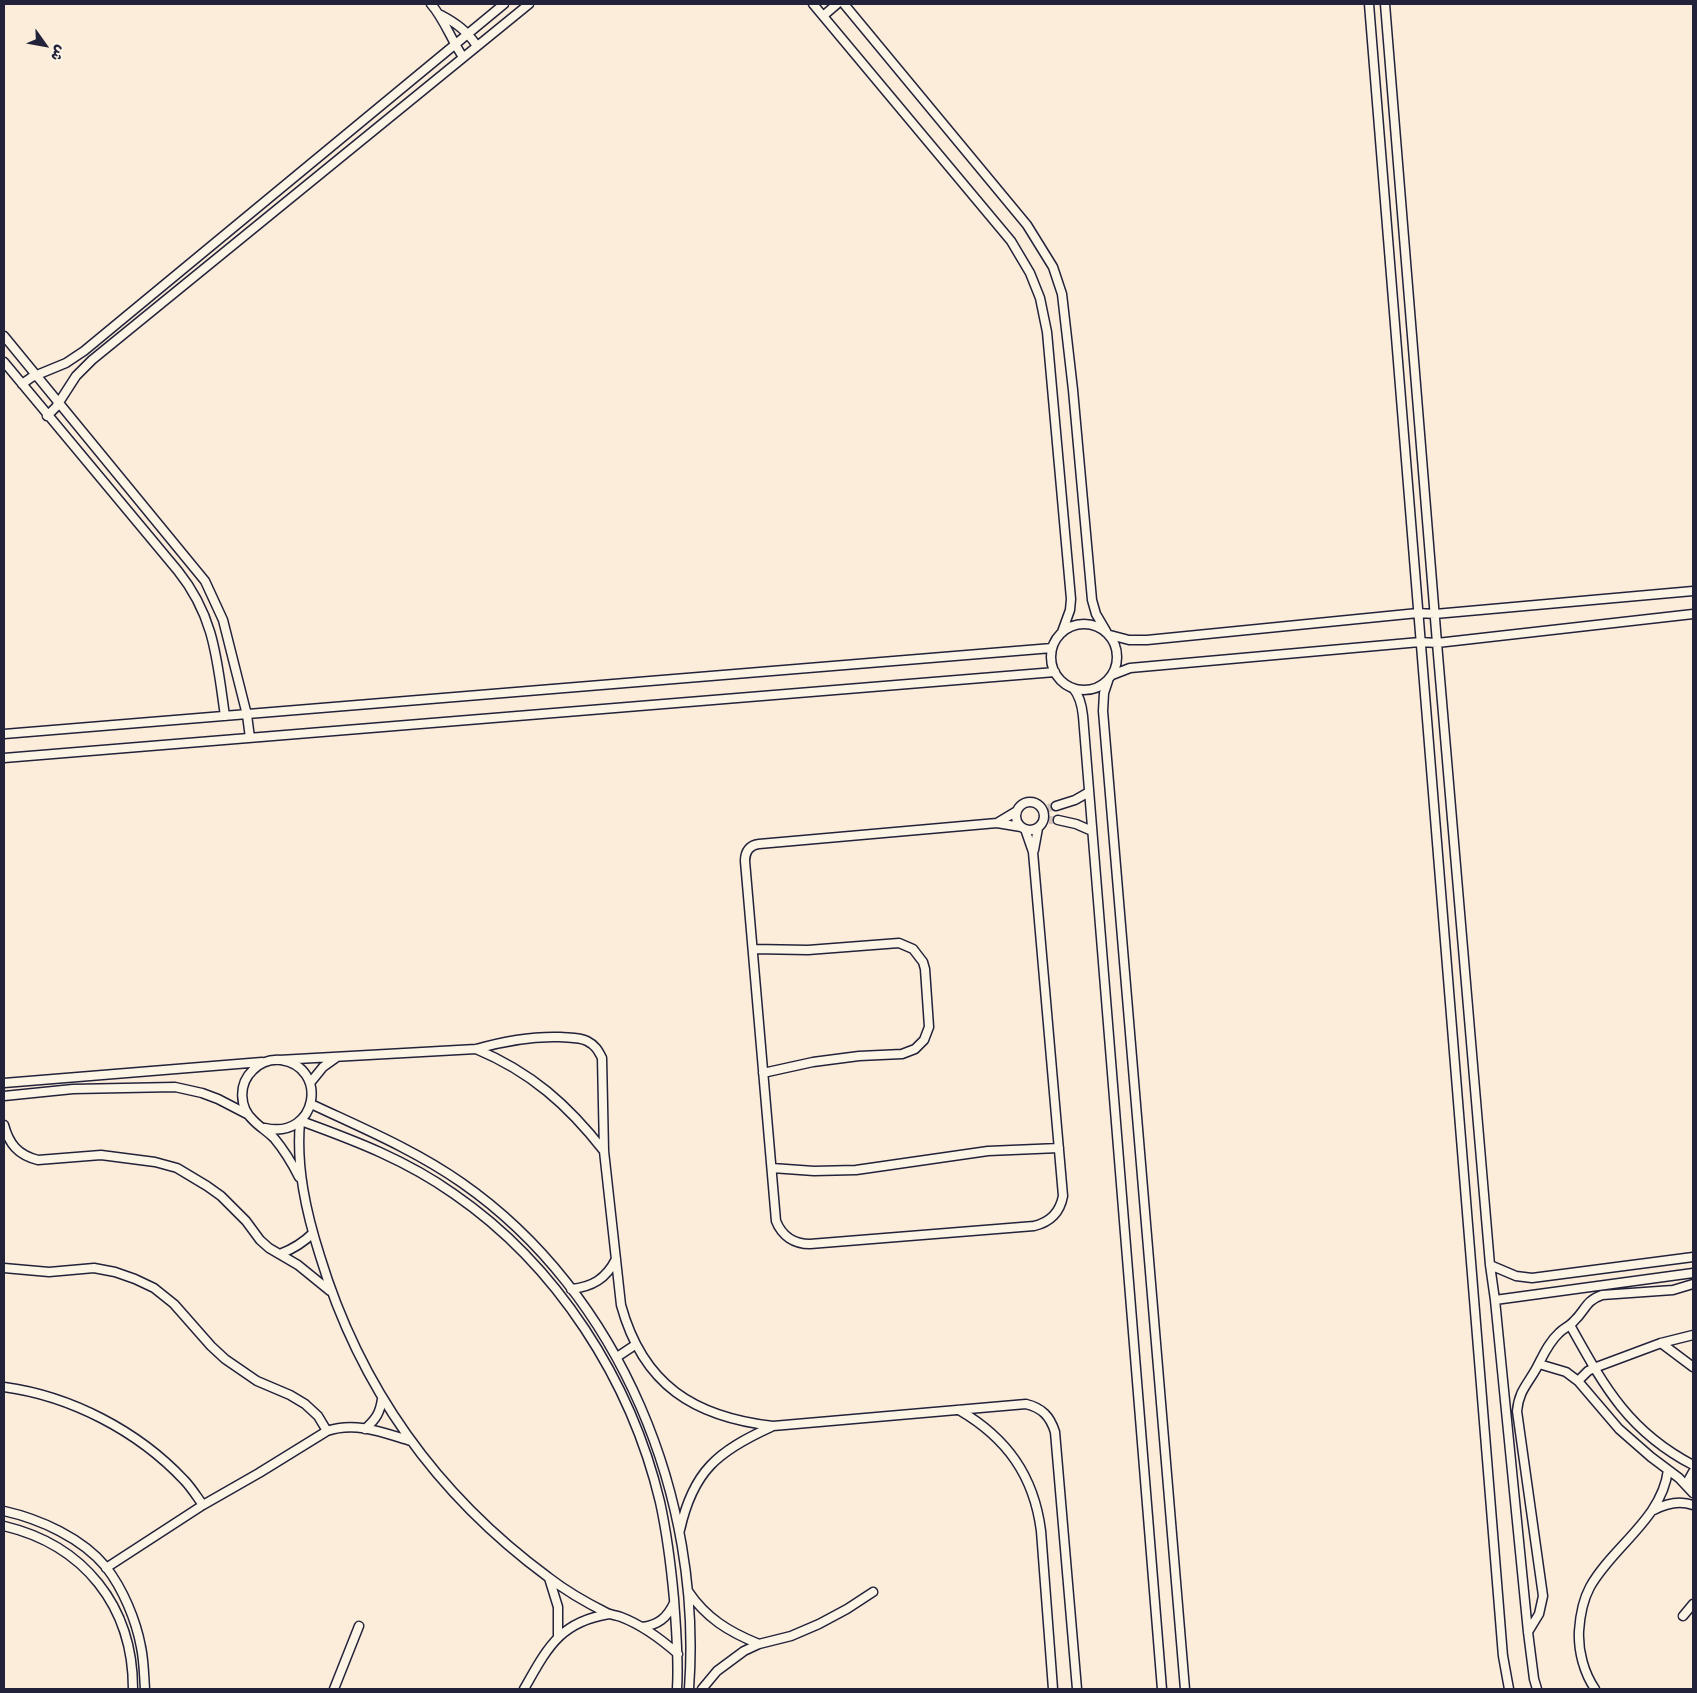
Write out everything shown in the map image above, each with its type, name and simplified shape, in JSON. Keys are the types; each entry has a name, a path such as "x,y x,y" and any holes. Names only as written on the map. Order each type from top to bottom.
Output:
{"street":[{"path":"432,4 441,15 455,45 463,57"},
{"path":"22,384 36,375 66,363 84,351 504,4"},
{"path":"47,416 70,384 92,360 529,4"},
{"path":"813,4 1011,241 1030,273 1040,298 1047,332 1071,599 1070,610 1062,632 1052,648 1051,658 1055,672 1066,685 1081,690 1095,688 1130,668 1420,642 1437,643 1693,614"},
{"path":"823,16 837,4"},
{"path":"844,4 1027,225 1053,267 1062,294 1073,390 1092,600 1096,614 1116,647 1118,654 1115,669 1110,678 1104,699 1104,721 1185,1689"},
{"path":"1369,4 1502,1646 1510,1689"},
{"path":"1385,4 1490,1265 1528,1632 1537,1689"},
{"path":"441,15 469,33 477,46"},
{"path":"4,336 205,581 223,620 247,715 250,738"},
{"path":"4,362 194,592 205,615 213,640 225,716"},
{"path":"1062,632 1068,628 1092,624 1108,633 1129,640 1147,640 1418,614 1693,591"},
{"path":"4,734 1052,648"},
{"path":"4,758 1055,672"},
{"path":"1074,688 1078,693 1082,708 1162,1689"},
{"path":"997,823 1017,812 1022,805 1028,802 1049,807 1075,800 1089,792"},
{"path":"1038,828 1033,852 1062,1202 1052,1218 1041,1224 810,1244 792,1241 776,1221 745,856 748,849 755,844 997,823 1032,830 1038,828 1047,820 1049,807"},
{"path":"1017,812 1017,820 1023,828 1033,852"},
{"path":"1058,820 1076,824 1092,832"},
{"path":"752,949 808,950 899,943 913,949 919,955 925,969 929,1027 924,1040 915,1049 902,1054 859,1056 813,1062 763,1073"},
{"path":"4,1084 279,1060 476,1049 507,1040 542,1037 579,1038 596,1047 602,1058 604,1151 621,1305 635,1345 645,1361 669,1387 700,1407 734,1420 773,1426 1026,1404 1036,1406 1052,1421 1055,1432 1077,1689"},
{"path":"476,1049 502,1060 540,1085 575,1116 604,1151"},
{"path":"310,1083 322,1067 339,1056"},
{"path":"266,1062 251,1072 243,1088 244,1106 255,1123 265,1128 283,1130 292,1127 307,1113 311,1104 312,1094 306,1074 289,1062 279,1060"},
{"path":"72,1078 73,1089"},
{"path":"4,1096 73,1089 175,1087 218,1098 248,1114"},
{"path":"311,1104 426,1160 455,1178 496,1210 528,1240 571,1289 617,1357 651,1430 679,1533 684,1559 690,1631 689,1689"},
{"path":"300,1121 364,1144 391,1156 426,1175 454,1194 495,1226 532,1262 561,1295 578,1319 611,1373 635,1424 660,1501 671,1562 678,1654 677,1689"},
{"path":"300,1121 299,1152 302,1183 313,1233 331,1292 358,1355 382,1399 411,1441 439,1476 472,1511 507,1544 549,1578 609,1614 621,1617 642,1627 678,1654"},
{"path":"4,1125 7,1136 19,1152 38,1160 101,1155 154,1162 177,1168 221,1196 246,1221 260,1240 298,1265 331,1292"},
{"path":"265,1128 286,1154 302,1183"},
{"path":"391,1156 396,1144"},
{"path":"772,1168 814,1171 856,1170 973,1153 1059,1148"},
{"path":"280,1254 292,1250 313,1233"},
{"path":"1490,1265 1516,1276 1532,1278 1693,1257"},
{"path":"571,1289 592,1285 610,1270 616,1259"},
{"path":"4,1268 49,1272 94,1268 135,1278 154,1288 174,1304 210,1346 225,1359 257,1381 290,1395 305,1404 318,1416 328,1431"},
{"path":"1495,1300 1693,1274"},
{"path":"1528,1632 1539,1614 1543,1596 1517,1411 1520,1393 1558,1334 1570,1325 1589,1301 1602,1295 1673,1290 1693,1284"},
{"path":"1570,1325 1605,1386 1621,1408 1639,1427 1660,1444 1693,1465"},
{"path":"1578,1381 1594,1368 1661,1343 1693,1335"},
{"path":"1661,1343 1693,1367"},
{"path":"617,1357 635,1345"},
{"path":"1538,1364 1566,1372 1578,1381 1624,1434 1691,1490"},
{"path":"1592,1396 1600,1393 1605,1386"},
{"path":"4,1387 48,1396 79,1408 124,1431 167,1463 186,1482 202,1505"},
{"path":"365,1429 376,1419 381,1410 382,1399"},
{"path":"959,1410 983,1425 1004,1444 1020,1467 1033,1493 1041,1531 1053,1689"},
{"path":"106,1568 202,1505 328,1431 351,1426 411,1441"},
{"path":"679,1533 684,1512 692,1492 703,1473 735,1444 773,1426"},
{"path":"1595,1689 1583,1664 1578,1641 1580,1613 1590,1587 1652,1511 1663,1492 1668,1470"},
{"path":"1691,1490 1688,1481 1693,1472"},
{"path":"1652,1511 1664,1505 1677,1502 1693,1505"},
{"path":"4,1511 40,1522 58,1531 80,1544 106,1568 128,1606 142,1648 145,1689"},
{"path":"4,1526 20,1530 54,1544 84,1567 96,1581 117,1613 125,1630 130,1650 133,1689"},
{"path":"671,1562 684,1559"},
{"path":"549,1578 558,1607 558,1636"},
{"path":"687,1591 696,1603 718,1624 730,1632 759,1644"},
{"path":"702,1689 717,1671 730,1660 759,1644 791,1636 820,1624 873,1592"},
{"path":"642,1627 653,1626 662,1621 670,1613 674,1603"},
{"path":"1683,1616 1693,1604"},
{"path":"524,1689 558,1636 581,1621 609,1614"},
{"path":"334,1689 359,1626"},
{"path":"130,1650 142,1648"}],"tunnel":[{"path":"1048,808 1056,806"},
{"path":"1049,820 1058,820"}]}
